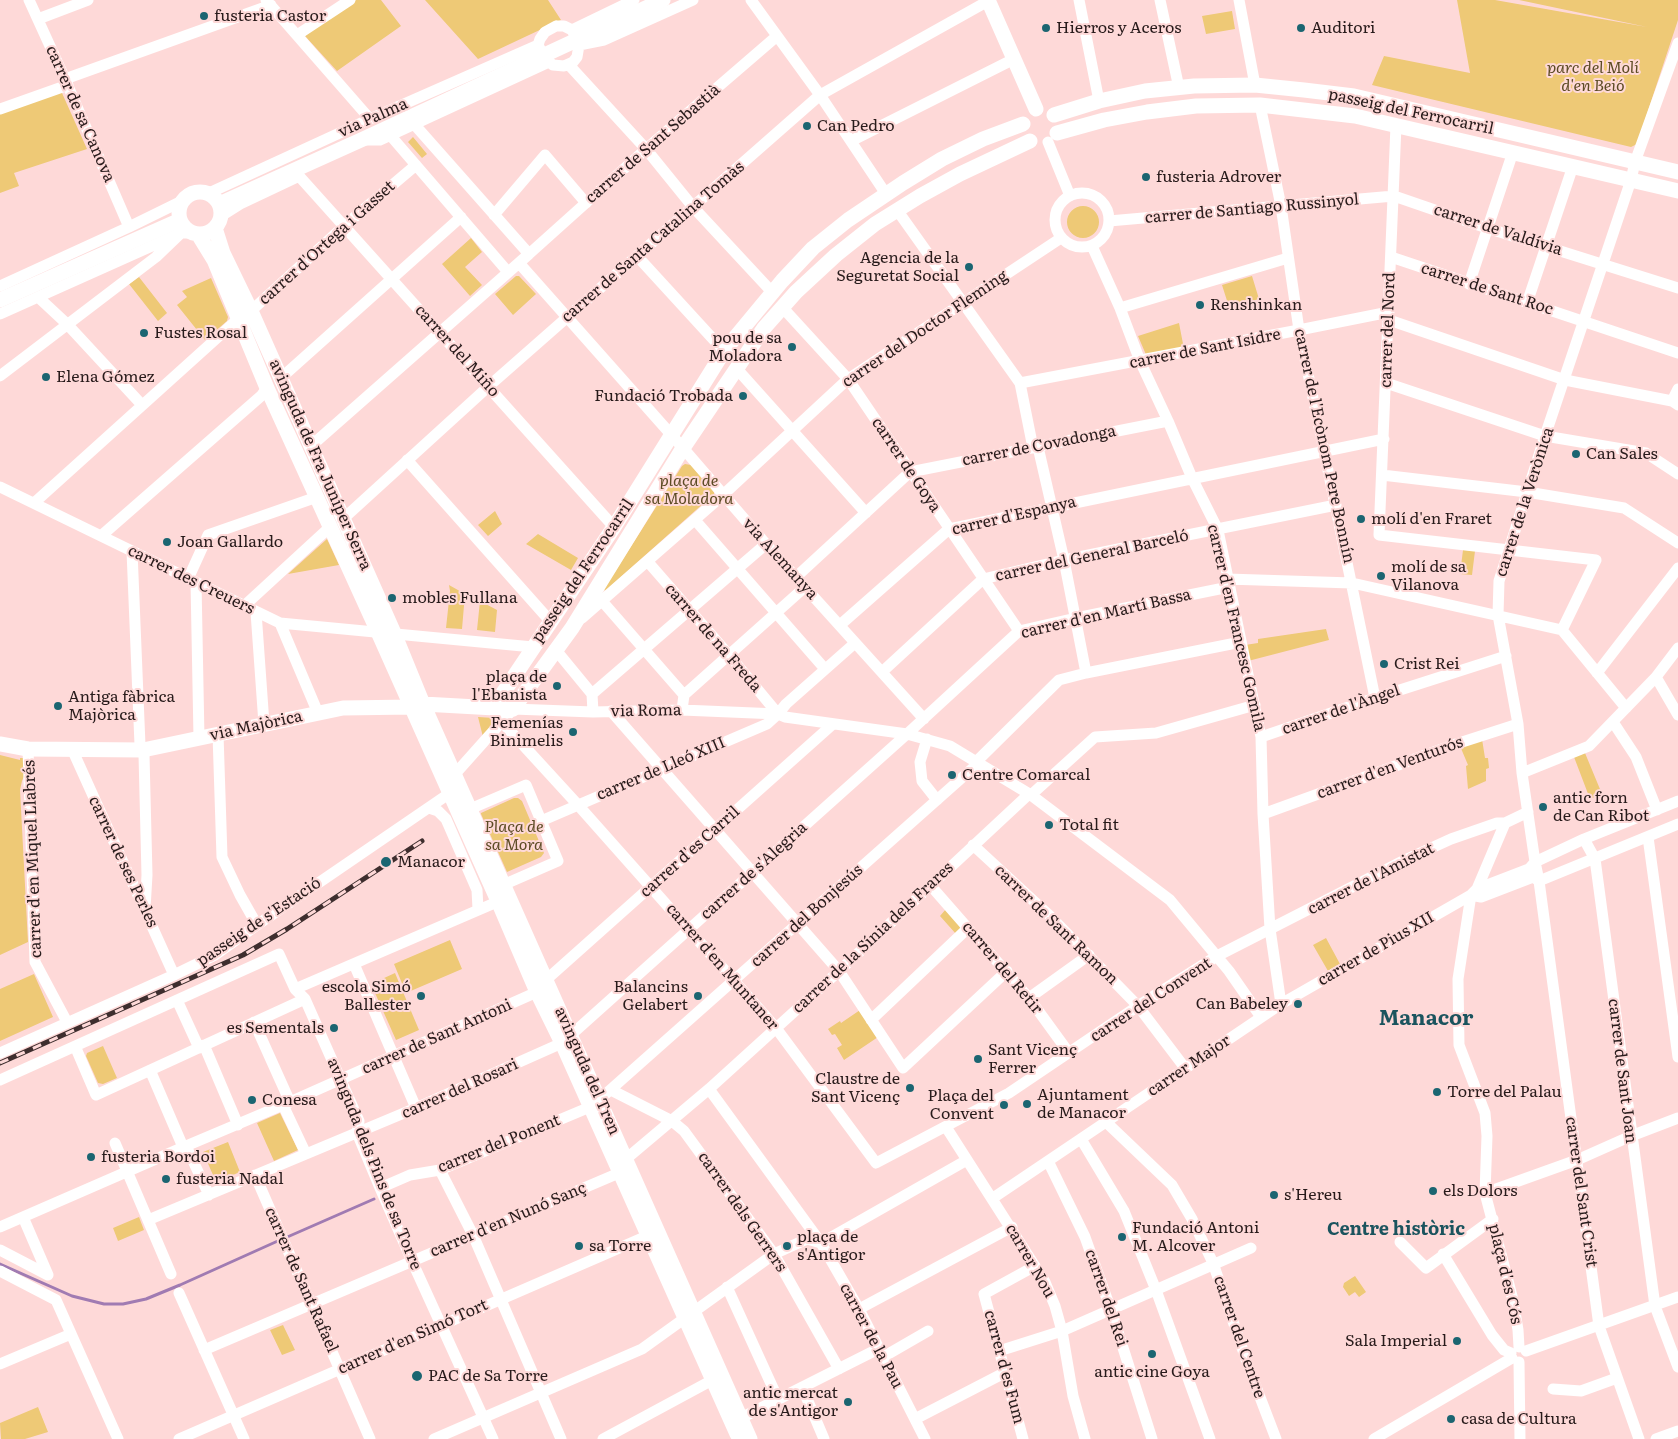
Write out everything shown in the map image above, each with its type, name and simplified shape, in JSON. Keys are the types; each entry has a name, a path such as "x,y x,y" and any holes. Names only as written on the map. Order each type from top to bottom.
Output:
{"main road":[{"path":"0,300 188,230 210,231 216,210 576,38 663,0"},
{"path":"988,0 1036,109"},
{"name":"passeig del Ferrocarril","path":"1054,115 1099,101 1145,91 1255,85 1354,96 1678,172"},
{"name":"passeig del Ferrocarril","path":"1052,138 1104,120 1148,112 1196,106 1260,105 1355,116 1678,191"},
{"path":"1036,109 1046,109 1054,115 1057,120 1052,138 1042,144 1030,141 1023,130 1025,117 1036,109"},
{"name":"passeig del Ferrocarril","path":"493,708 614,527 724,351 772,292 813,248 848,220 886,194 942,159 983,139 1023,124"},
{"name":"passeig del Ferrocarril","path":"513,709 572,628 683,448 764,328 796,292 836,255 875,224 960,174 1030,141"},
{"path":"188,230 178,212 182,201 189,194 195,192 216,210"},
{"name":"avinguda de Fra Juníper Serra","path":"216,210 222,253 251,311 311,446 378,632 417,705"},
{"name":"avinguda de Fra Juníper Serra","path":"188,230 214,260 267,388 317,497 337,522 394,633 417,705"},
{"path":"417,705 450,783 501,893"},
{"name":"via Majòrica","path":"0,744 28,749 143,750 343,708 417,705 513,709"},
{"name":"avinguda del Tren","path":"450,783 470,809 501,893 542,986 566,1039 600,1099 646,1236 689,1315"},
{"name":"avinguda del Tren","path":"622,1166 717,1378 739,1439"},
{"name":"avinguda del Tren","path":"717,1378 741,1418 750,1439"}],"street":[{"name":"carrer de sa Canova","path":"29,0 67,82 129,228"},
{"path":"38,19 88,0"},
{"path":"297,35 350,0"},
{"path":"576,38 634,0"},
{"path":"576,38 577,58 569,64 558,66 544,54 542,35 552,27 564,26 576,38 604,40 693,0"},
{"path":"751,0 820,95 886,194"},
{"name":"carrer de Santa Catalina Tomàs","path":"244,606 489,386 820,95 988,0"},
{"path":"1079,0 1099,101"},
{"path":"1160,0 1179,88"},
{"path":"1239,0 1255,85"},
{"path":"0,109 268,2 370,119"},
{"name":"carrer de Sant Sebastià","path":"508,272 777,36"},
{"name":"carrer de la Verònica","path":"1540,881 1535,862 1522,773 1518,724 1498,615 1499,581 1602,264 1632,180 1635,162 1678,43"},
{"name":"via Palma","path":"216,210 370,119 544,54"},
{"name":"via Palma","path":"216,210 240,204 385,138 544,54"},
{"path":"851,141 1014,59"},
{"path":"569,64 646,149 693,207 772,292"},
{"name":"carrer de l'Ecònom Pere Bonnín","path":"1260,105 1281,206 1299,330 1375,698"},
{"path":"414,124 529,254"},
{"name":"carrer del Nord","path":"1396,125 1379,535 1508,550"},
{"path":"311,446 508,272 416,165 385,138"},
{"name":"via Palma","path":"361,140 385,138"},
{"path":"1052,138 1070,196"},
{"path":"1469,284 1513,152"},
{"path":"494,214 545,155 586,203"},
{"name":"carrer d'Ortega i Gasset","path":"34,503 344,226 416,165"},
{"path":"1527,303 1573,166"},
{"name":"carrer del Miño","path":"299,176 614,527"},
{"path":"1079,193 1097,197 1104,204 1110,221 1104,236 1092,246 1083,248 1067,244 1056,231 1054,223 1058,207 1063,200 1079,193"},
{"name":"carrer de Santiago Russinyol","path":"1110,221 1394,196"},
{"name":"carrer de Valdívia","path":"1394,196 1678,288"},
{"path":"0,286 129,228 182,201"},
{"path":"897,210 1020,383 1052,507 1086,673"},
{"path":"281,378 461,217"},
{"path":"0,314 188,230"},
{"path":"0,376 156,257 188,230"},
{"name":"carrer del Doctor Fleming","path":"572,628 724,494 848,378 1061,238"},
{"name":"carrer d'en Francesc Gomila","path":"1092,246 1120,308 1140,361 1192,478 1218,530 1261,737 1263,814 1270,929 1281,1004"},
{"path":"637,256 724,351"},
{"path":"1120,308 1288,258"},
{"name":"carrer de Sant Roc","path":"1391,258 1678,353"},
{"name":"via Alemanya","path":"519,263 766,544 924,719"},
{"path":"38,297 67,324 142,405"},
{"name":"carrer de Goya","path":"782,308 848,378 1019,631"},
{"path":"1389,316 1565,380 1675,403 1678,389"},
{"name":"carrer de Sant Isidre","path":"1020,383 1299,330 1389,316"},
{"path":"737,369 866,513"},
{"path":"1386,383 1545,436 1646,453 1678,474"},
{"path":"101,536 261,396 267,388"},
{"name":"carrer de Covadonga","path":"910,472 1168,421"},
{"name":"carrer d'Espanya","path":"840,626 949,529 1384,439"},
{"path":"407,460 551,622"},
{"path":"796,577 910,472"},
{"path":"1382,475 1527,492 1624,508 1678,543"},
{"name":"carrer des Creuers","path":"0,486 280,623 533,647"},
{"path":"199,738 192,580 208,535 317,497"},
{"name":"carrer del General Barceló","path":"882,672 983,579 1064,560 1336,505"},
{"path":"695,520 825,669"},
{"path":"592,694 766,544"},
{"path":"1508,550 1596,560 1562,630 1626,708"},
{"path":"132,551 140,745 144,755 147,875 145,909"},
{"name":"carrer de na Freda","path":"648,562 778,714"},
{"path":"1597,673 1678,568"},
{"name":"carrer d'en Martí Bassa","path":"924,719 1019,631 1228,583 1352,583 1562,630"},
{"path":"682,710 684,695 805,587"},
{"path":"602,601 684,695"},
{"path":"256,612 264,724"},
{"path":"280,623 318,713"},
{"name":"carrer del Bonjesús","path":"600,1099 937,800 974,766 1059,680 1241,642"},
{"name":"carrer de Lleó XIII","path":"541,821 766,724 855,643"},
{"path":"1522,773 1589,746 1656,677 1678,648"},
{"path":"555,649 592,694 593,712"},
{"name":"carrer de l'Àngel","path":"1261,737 1506,656"},
{"path":"1656,677 1678,715"},
{"name":"carrer de la Sínia dels Frares","path":"622,1166 839,971 973,845 1095,737 1156,733 1255,705"},
{"name":"via Roma","path":"513,709 593,712 682,710 778,714 786,717 907,734 950,746 1030,794 1170,900 1217,956 1261,1017"},
{"name":"passeig de s'Estació","path":"0,1053 215,955 429,808 513,709"},
{"path":"611,711 839,971 903,1068 1007,971"},
{"name":"carrer de s'Alegria","path":"566,1039 924,719"},
{"name":"carrer d'en Muntaner","path":"502,722 651,886 776,1028 876,1163 946,1127"},
{"path":"1613,722 1636,757 1657,810"},
{"name":"carrer d'es Carril","path":"542,986 833,724"},
{"name":"carrer d'en Venturós","path":"1263,814 1456,744 1518,724"},
{"path":"218,734 222,857 257,925"},
{"path":"927,739 920,762 922,781 937,800"},
{"name":"carrer d'en Miquel Llabrés","path":"28,749 35,962 67,1022"},
{"name":"carrer de ses Perles","path":"72,749 174,975"},
{"path":"75,1046 96,1095 305,999 295,989 478,909 501,893 558,861 526,785 470,809"},
{"path":"1474,892 1529,869 1535,862 1584,839 1678,801"},
{"path":"429,808 438,811 446,819 477,890 478,909"},
{"name":"carrer de l'Amistat","path":"1217,956 1405,860 1451,839 1497,823 1505,823 1528,812"},
{"name":"plaça d'es Cós","path":"1505,823 1474,892 1458,979 1459,1045 1485,1113 1487,1136 1486,1193 1518,1330 1520,1439"},
{"path":"1474,892 1481,897 1533,877 1540,881 1678,824"},
{"path":"1648,837 1678,1057"},
{"name":"carrer de Sant Joan","path":"1584,839 1595,859 1655,1306 1678,1367"},
{"name":"carrer de Sant Ramon","path":"973,845 1050,916 1138,1006 1185,1068"},
{"name":"carrer del Sant Crist","path":"1540,881 1600,1326 1639,1439"},
{"name":"carrer del Retir","path":"931,886 1007,971 1069,1054"},
{"name":"carrer de Pius XII","path":"1261,1017 1474,892"},
{"path":"871,1020 968,928"},
{"name":"passeig de s'Estació","path":"0,1080 279,954 295,989"},
{"path":"1029,998 1089,955"},
{"name":"carrer del Convent","path":"946,1127 1009,1094 1138,1006 1217,956"},
{"path":"354,964 416,1108"},
{"name":"carrer de Sant Antoni","path":"0,1227 184,1146 238,1125 341,1080 542,986"},
{"name":"avinguda dels Pins de sa Torre","path":"305,999 359,1121 357,1133 380,1188 493,1439"},
{"path":"177,1000 238,1125"},
{"name":"carrer Major","path":"993,1198 1261,1017"},
{"path":"254,1022 306,1154"},
{"name":"carrer del Rosari","path":"148,1220 416,1108 566,1039"},
{"path":"150,1070 184,1146 209,1194"},
{"name":"carrer de la Pau","path":"709,1089 821,1243 859,1309 925,1439"},
{"name":"carrer dels Gerrers","path":"600,1099 672,1121 684,1131 774,1254 839,1369"},
{"name":"carrer del Ponent","path":"380,1188 410,1175 440,1170 600,1099"},
{"path":"1486,1193 1577,1160 1678,1118"},
{"name":"carrer del Centre","path":"1106,1122 1172,1184 1192,1219 1213,1264 1276,1439"},
{"name":"carrer Nou","path":"946,1127 1012,1227 1045,1282 1056,1306 1073,1396 1085,1439"},
{"path":"1081,1139 1124,1211 1156,1290 1210,1439"},
{"path":"115,1143 171,1274"},
{"path":"434,1439 541,1394 642,1348 774,1254 808,1239 821,1243 967,1160"},
{"name":"carrer del Rei","path":"1048,1162 1085,1237 1152,1439"},
{"name":"carrer d'en Nunó Sanç","path":"204,1350 473,1235 622,1166"},
{"path":"440,1170 473,1235 561,1439"},
{"name":"carrer de Sant Rafael","path":"255,1175 370,1439"},
{"path":"0,1250 48,1275 23,1217"},
{"path":"1400,1242 1426,1268 1493,1219"},
{"path":"859,1309 1012,1227"},
{"name":"carrer d'en Simó Tort","path":"179,1439 646,1236"},
{"path":"999,1351 1062,1332 1251,1248"},
{"path":"1443,1254 1492,1335 1504,1350 1517,1354"},
{"name":"carrer d'es Fum","path":"1023,1439 984,1294 1035,1266"},
{"path":"0,1271 56,1300 118,1439"},
{"path":"727,1287 778,1399"},
{"path":"179,1293 244,1439"},
{"path":"1374,1439 1517,1354 1678,1297"},
{"path":"741,1418 839,1369 881,1353 928,1331"},
{"path":"0,1364 71,1334"},
{"path":"915,1419 1004,1374"},
{"path":"603,1439 717,1378"},
{"path":"1553,1389 1581,1391 1617,1378"},
{"path":"802,1387 824,1439"},
{"path":"1656,1439 1678,1431"}],"green space":[{"path":"356,0 381,0 401,26 337,71 305,36 329,17"},
{"path":"425,0 548,0 561,20 478,59"},
{"name":"parc del Molí d'en Beió","path":"1457,0 1495,0 1647,27 1519,0 1678,0 1678,20 1637,144 1631,147 1372,85 1384,56 1470,73"},
{"path":"1232,11 1235,29 1206,34 1202,16"},
{"path":"58,91 62,93 87,149 14,173 19,186 0,193 0,112"},
{"path":"413,137 427,154 422,158 408,142"},
{"path":"1083,206 1095,210 1099,222 1095,234 1083,238 1071,234 1067,222 1071,210"},
{"path":"471,238 482,252 465,267 482,285 470,296 442,264"},
{"path":"516,276 519,276 536,294 513,315 495,294"},
{"path":"1252,276 1259,299 1229,307 1222,285"},
{"path":"139,277 167,313 158,321 129,284"},
{"path":"211,278 228,317 227,321 205,340 177,305 187,297 182,291"},
{"path":"1179,323 1184,349 1147,357 1138,336"},
{"name":"plaça de sa Moladora","path":"685,464 691,465 714,494 605,591 604,589"},
{"path":"495,511 502,524 488,536 478,525"},
{"path":"538,534 578,558 571,570 526,544"},
{"path":"327,539 339,565 288,574"},
{"path":"1463,550 1475,551 1472,575 1460,574"},
{"path":"449,585 465,594 462,629 446,628"},
{"path":"480,601 497,610 495,632 477,630"},
{"path":"1326,629 1329,640 1248,661 1245,645 1258,643 1258,639"},
{"path":"478,717 494,718 496,722 483,737"},
{"path":"1482,739 1485,758 1488,758 1489,768 1486,769 1486,781 1468,789 1466,766 1468,765 1460,746"},
{"path":"1585,753 1602,794 1590,799 1574,757"},
{"path":"0,755 20,760 20,758 25,758 27,769 20,790 28,942 0,955"},
{"name":"Plaça de sa Mora","path":"514,798 522,801 544,853 541,857 507,872 481,813"},
{"path":"946,909 961,928 956,934 940,916"},
{"path":"1326,938 1340,964 1328,971 1313,945"},
{"path":"450,940 462,969 406,993 394,964"},
{"path":"395,973 419,1030 396,1040 371,984"},
{"path":"34,974 53,1017 0,1041 0,989"},
{"path":"863,1008 881,1035 844,1060 837,1048 842,1045 835,1034 832,1035 828,1029 840,1021 841,1023"},
{"path":"103,1046 117,1078 103,1084 98,1083 86,1056 87,1053"},
{"path":"280,1113 298,1150 274,1161 257,1123"},
{"path":"228,1142 240,1172 216,1182 203,1152"},
{"path":"139,1217 144,1230 118,1241 113,1228"},
{"path":"1355,1276 1366,1292 1359,1297 1355,1292 1349,1296 1343,1287 1344,1283"},
{"path":"283,1325 295,1350 282,1355 270,1330"},
{"path":"38,1407 48,1432 25,1439 1,1439 0,1423"}],"waterway":[{"path":"285,1238 374,1199"},
{"path":"0,1264 72,1296 104,1304 123,1304 146,1299 280,1240"}],"railway":[{"path":"0,1063 243,955 287,929 422,841"}],"place":[{"name":"fusteria Castor","path":"204,16"},
{"name":"Hierros y Aceros","path":"1046,28"},
{"name":"Auditori","path":"1301,28"},
{"name":"Can Pedro","path":"807,126"},
{"name":"fusteria Adrover","path":"1146,177"},
{"name":"Agencia de la Seguretat Social","path":"969,267"},
{"name":"Renshinkan","path":"1200,305"},
{"name":"Fustes Rosal","path":"144,333"},
{"name":"pou de sa Moladora","path":"792,347"},
{"name":"Elena Gómez","path":"46,377"},
{"name":"Fundació Trobada","path":"743,396"},
{"name":"Can Sales","path":"1576,454"},
{"name":"molí d'en Fraret","path":"1361,519"},
{"name":"Joan Gallardo","path":"167,542"},
{"name":"molí de sa Vilanova","path":"1381,576"},
{"name":"mobles Fullana","path":"392,598"},
{"name":"Crist Rei","path":"1384,664"},
{"name":"plaça de l'Ebanista","path":"557,686"},
{"name":"Antiga fàbrica Majòrica","path":"58,706"},
{"name":"Femenías Binimelis","path":"573,732"},
{"name":"Centre Comarcal","path":"952,775"},
{"name":"antic forn de Can Ribot","path":"1543,807"},
{"name":"Total fit","path":"1049,825"},
{"name":"Manacor","path":"386,862"},
{"name":"escola Simó Ballester","path":"421,996"},
{"name":"Balancins Gelabert","path":"698,996"},
{"name":"Can Babeley","path":"1298,1004"},
{"name":"es Sementals","path":"334,1028"},
{"name":"Sant Vicenç Ferrer","path":"978,1059"},
{"name":"Claustre de Sant Vicenç","path":"910,1088"},
{"name":"Torre del Palau","path":"1437,1092"},
{"name":"Conesa","path":"252,1100"},
{"name":"Ajuntament de Manacor","path":"1027,1104"},
{"name":"Plaça del Convent","path":"1004,1105"},
{"name":"fusteria Bordoi","path":"91,1157"},
{"name":"fusteria Nadal","path":"166,1179"},
{"name":"els Dolors","path":"1433,1191"},
{"name":"s'Hereu","path":"1274,1195"},
{"name":"Fundació Antoni M. Alcover","path":"1122,1237"},
{"name":"sa Torre","path":"579,1246"},
{"name":"plaça de s'Antigor","path":"787,1246"},
{"name":"Sala Imperial","path":"1457,1341"},
{"name":"antic cine Goya","path":"1152,1354"},
{"name":"PAC de Sa Torre","path":"417,1376"},
{"name":"antic mercat de s'Antigor","path":"848,1402"},
{"name":"casa de Cultura","path":"1451,1419"}],"district":[{"name":"Manacor","path":"1426,1019"},
{"name":"Centre històric","path":"1396,1230"}]}
